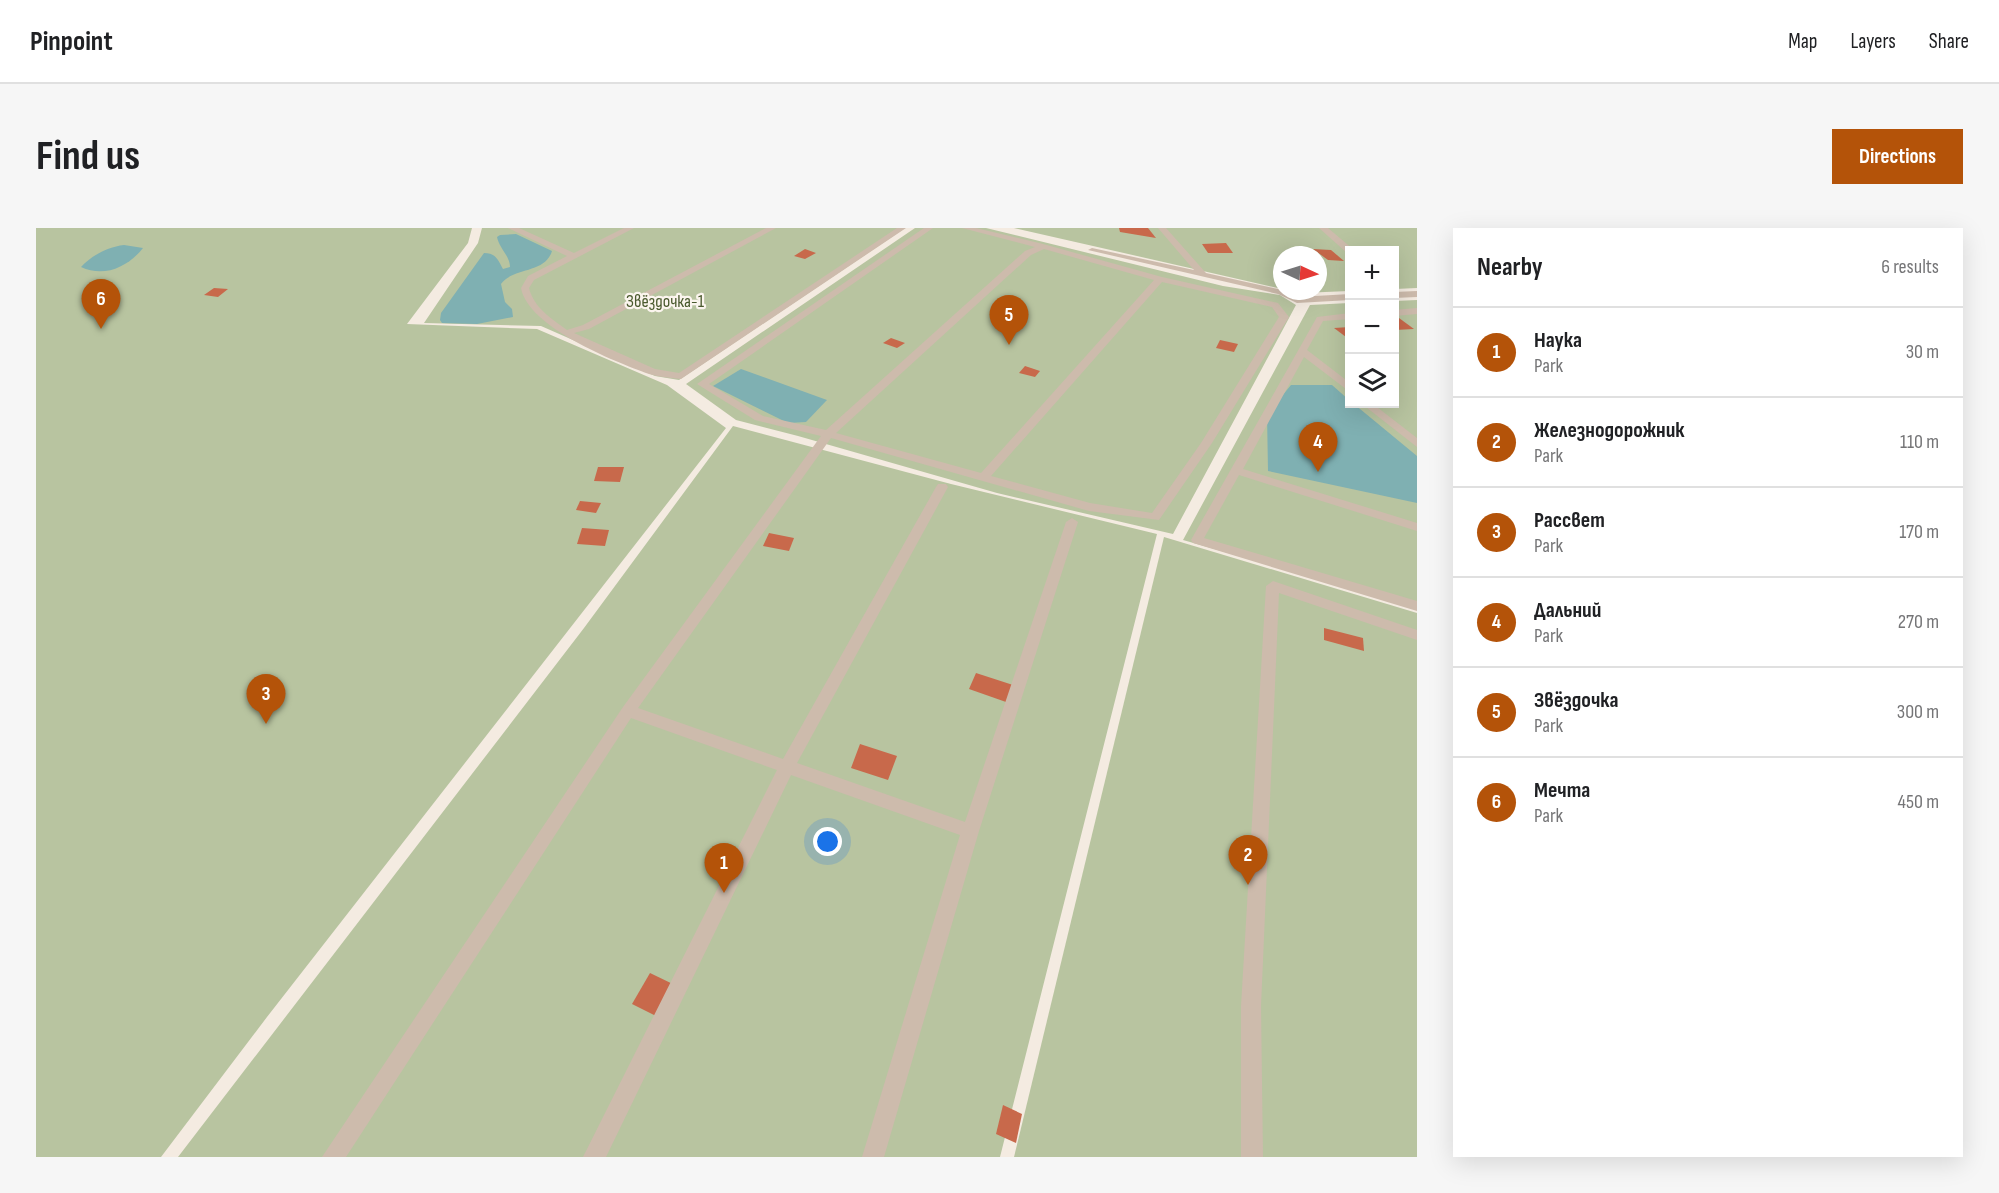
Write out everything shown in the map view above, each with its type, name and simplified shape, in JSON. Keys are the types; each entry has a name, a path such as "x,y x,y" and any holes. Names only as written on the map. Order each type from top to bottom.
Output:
{"street":[{"path":"512,228 573,256"},
{"path":"630,228 531,278 525,288 527,298 540,313 565,333 653,372 681,376 902,228"},
{"path":"565,333 586,327 772,228"},
{"path":"929,228 702,384 759,418 828,434 1089,507 1155,517 1206,444 1284,317 1275,305 1160,279 1043,246 966,228"},
{"path":"999,228 1281,292 1297,300 1345,297"},
{"path":"1162,228 1204,276"},
{"path":"1323,228 1345,247"},
{"path":"333,1157 628,711 828,434 1028,253 1043,246"},
{"path":"983,478 1160,279"},
{"path":"1399,293 1417,294"},
{"path":"1399,313 1415,313"},
{"path":"1345,316 1320,319 1197,540 1417,606"},
{"path":"1301,350 1345,385"},
{"path":"1372,408 1417,444"},
{"path":"1235,470 1417,526"},
{"path":"594,1157 787,766 942,487"},
{"path":"873,1157 970,831 1072,522"},
{"path":"1252,1157 1251,1006 1273,586 1417,635"},
{"path":"628,711 970,831"}],"green space":[{"path":"36,228 472,228 468,243 407,324 537,329 667,385 726,428 267,1017 161,1157 36,1157"},
{"name":"Звёздочка-1","path":"482,228 905,228 679,380 655,376 541,326 424,323 478,243"},
{"path":"915,228 986,228 1223,286 1273,294 1273,300 1288,300 1296,305 1173,534 997,493 736,420 686,384"},
{"path":"1014,228 1417,228 1417,288 1399,289 1399,246 1345,246 1345,291 1327,292 1327,246 1273,246 1273,287"},
{"path":"1417,300 1417,607 1183,540 1310,305 1345,303 1345,408 1399,408 1399,301"},
{"path":"733,426 951,484 1157,534 1000,1157 178,1157 584,628"},
{"path":"1164,537 1417,613 1417,1157 1014,1157"}],"water":[{"path":"516,234 552,251 543,263 513,275 501,284 505,302 512,309 513,317 477,324 442,323 441,313 484,253 494,256 503,269 510,267 497,237"},
{"path":"124,245 143,248 130,261 115,269 98,271 81,267 101,252"},
{"path":"741,369 827,400 806,422 788,423 713,386"},
{"path":"1291,385 1332,385 1345,396 1345,408 1359,408 1417,456 1417,503 1268,471 1267,414"}],"building":[{"path":"1119,228 1148,228 1156,238 1120,232"},
{"path":"1226,243 1233,253 1208,253 1202,244"},
{"path":"805,249 816,253 805,259 794,256"},
{"path":"1327,250 1331,250 1344,261 1328,260"},
{"path":"214,288 228,289 218,297 204,295"},
{"path":"1399,318 1414,329 1399,330"},
{"path":"1345,327 1345,336 1334,328"},
{"path":"891,338 905,343 897,348 883,343"},
{"path":"1220,340 1238,344 1234,352 1216,348"},
{"path":"1025,366 1040,371 1035,377 1019,373"},
{"path":"598,467 624,467 620,482 594,481"},
{"path":"580,501 601,503 596,513 576,510"},
{"path":"582,528 609,530 605,546 577,544"},
{"path":"769,533 794,538 789,551 763,546"},
{"path":"1324,628 1363,638 1364,651 1324,640"},
{"path":"976,673 1013,685 1006,702 969,689"},
{"path":"860,744 897,756 888,780 851,768"},
{"path":"650,973 679,987 662,1019 632,1004"},
{"path":"1003,1105 1022,1114 1016,1143 996,1134"}],"place":[{"name":"Мечта","path":"101,329"},
{"name":"Звёздочка","path":"1009,345"},
{"name":"Дальний","path":"1318,472"},
{"name":"Рассвет","path":"266,724"},
{"name":"Железнодорожник","path":"1248,885"},
{"name":"Наука","path":"724,893"}]}
